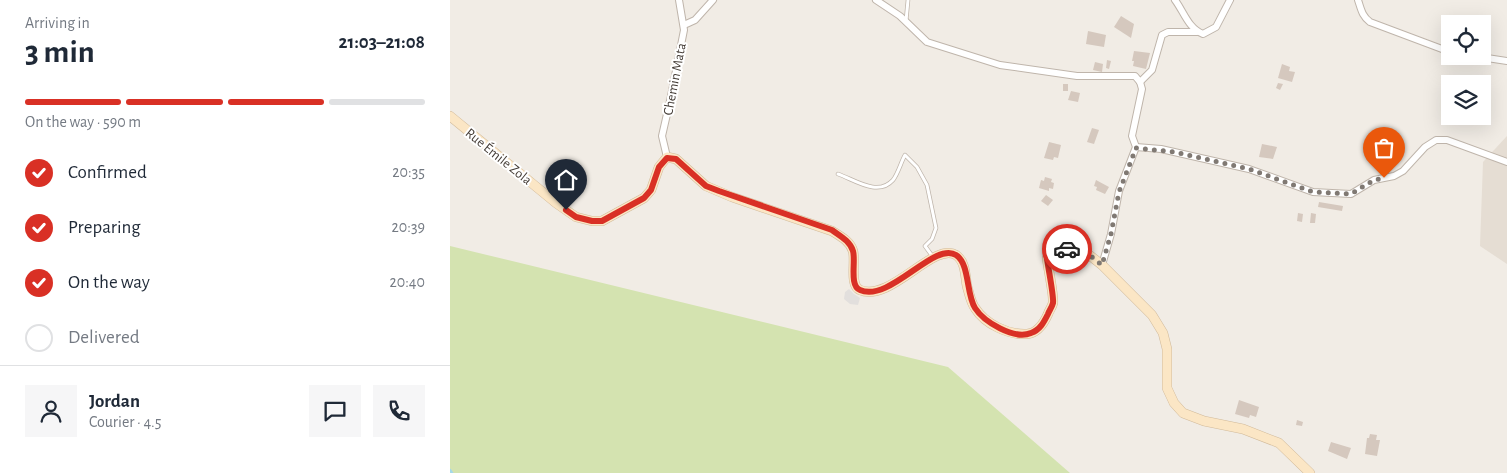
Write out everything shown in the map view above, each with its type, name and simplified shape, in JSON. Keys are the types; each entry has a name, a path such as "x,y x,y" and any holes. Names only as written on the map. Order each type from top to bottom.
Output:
{"main road":[{"name":"Rue Émile Zola","path":"450,116 556,204 576,217 592,221 602,221 644,198 651,190 659,167 667,158"},
{"path":"667,158 676,159 706,186 732,197 832,230 845,239 854,252 854,281 858,290 867,292 882,290 933,258 948,253 957,256 965,268 967,286 974,307 997,328 1020,334 1031,333 1043,324 1053,303 1047,258 1052,251 1066,249 1088,254 1102,265 1152,315 1163,333 1167,349 1167,388 1174,403 1183,413 1204,421 1243,428 1279,443 1310,473"}],"street":[{"name":"Chemin Mata","path":"667,158 662,136 684,24 679,0"},
{"path":"684,24 695,20 713,0"},
{"path":"876,0 900,16 927,42 1000,65 1077,76 1135,76 1140,82 1142,89 1132,136 1136,148 1119,192 1111,234 1102,265"},
{"path":"1175,0 1197,32"},
{"path":"1140,82 1152,70 1162,35 1168,32 1197,32 1203,34 1216,27 1230,0"},
{"path":"1358,0 1365,18 1370,22 1441,49"},
{"path":"1491,59 1507,61"},
{"path":"1136,148 1169,151 1249,169 1313,192 1351,194 1374,180 1394,176 1403,171 1425,147 1436,140 1447,140 1507,162"}],"lane":[{"path":"906,21 908,0"},
{"path":"838,174 872,188 886,186 894,179 905,155 917,167 927,186 936,228 932,239 925,246 933,258"}],"shaded area":[{"path":"1507,136 1507,264 1480,246 1483,162"},
{"path":"849,289 860,298 858,305 850,304 844,299 845,292"}],"green space":[{"path":"450,246 948,367 1070,473 450,473"}],"building":[{"path":"1121,16 1134,24 1131,38 1114,27"},
{"path":"1088,31 1106,35 1104,47 1086,44"},
{"path":"1134,51 1150,53 1146,69 1133,66"},
{"path":"1107,60 1111,61 1109,69 1106,68"},
{"path":"1095,62 1103,64 1102,72 1093,70"},
{"path":"1282,64 1290,67 1289,71 1295,72 1292,82 1278,78"},
{"path":"1278,83 1283,84 1280,90 1276,88"},
{"path":"1063,84 1068,84 1068,91 1063,91"},
{"path":"1071,91 1080,93 1078,102 1068,100"},
{"path":"1092,128 1099,130 1094,144 1087,142"},
{"path":"1049,142 1061,145 1058,158 1054,157 1053,160 1044,158"},
{"path":"1262,144 1277,147 1273,159 1259,157"},
{"path":"1045,177 1052,179 1051,182 1054,183 1053,189 1049,188 1049,191 1039,188 1041,180 1044,181"},
{"path":"1096,180 1109,187 1105,194 1096,190 1097,187 1094,186"},
{"path":"1046,195 1053,200 1048,206 1041,201"},
{"path":"1319,202 1343,206 1342,211 1318,207"},
{"path":"1298,213 1303,214 1302,222 1297,221"},
{"path":"1311,213 1316,214 1315,223 1310,223"},
{"path":"1239,400 1259,407 1256,417 1250,415 1249,418 1235,414"},
{"path":"1297,420 1303,422 1302,426 1296,425"},
{"path":"1370,434 1377,435 1376,440 1380,440 1377,456 1365,454 1367,438 1369,438"},
{"path":"1331,442 1351,448 1347,459 1328,451"}],"way so far":[{"path":"1067,249 1088,254 1102,265 1111,234 1119,192 1136,148 1174,152 1249,169 1313,192 1351,194 1374,180 1384,178"}],"route":[{"path":"566,210 576,217 592,221 602,221 644,198 651,190 659,167 667,158 676,159 706,186 732,197 832,230 845,239 854,252 854,281 858,290 867,292 882,290 933,258 948,253 957,256 965,268 967,286 974,307 997,328 1020,334 1031,333 1043,324 1053,303 1047,258 1052,251 1067,249"}]}
